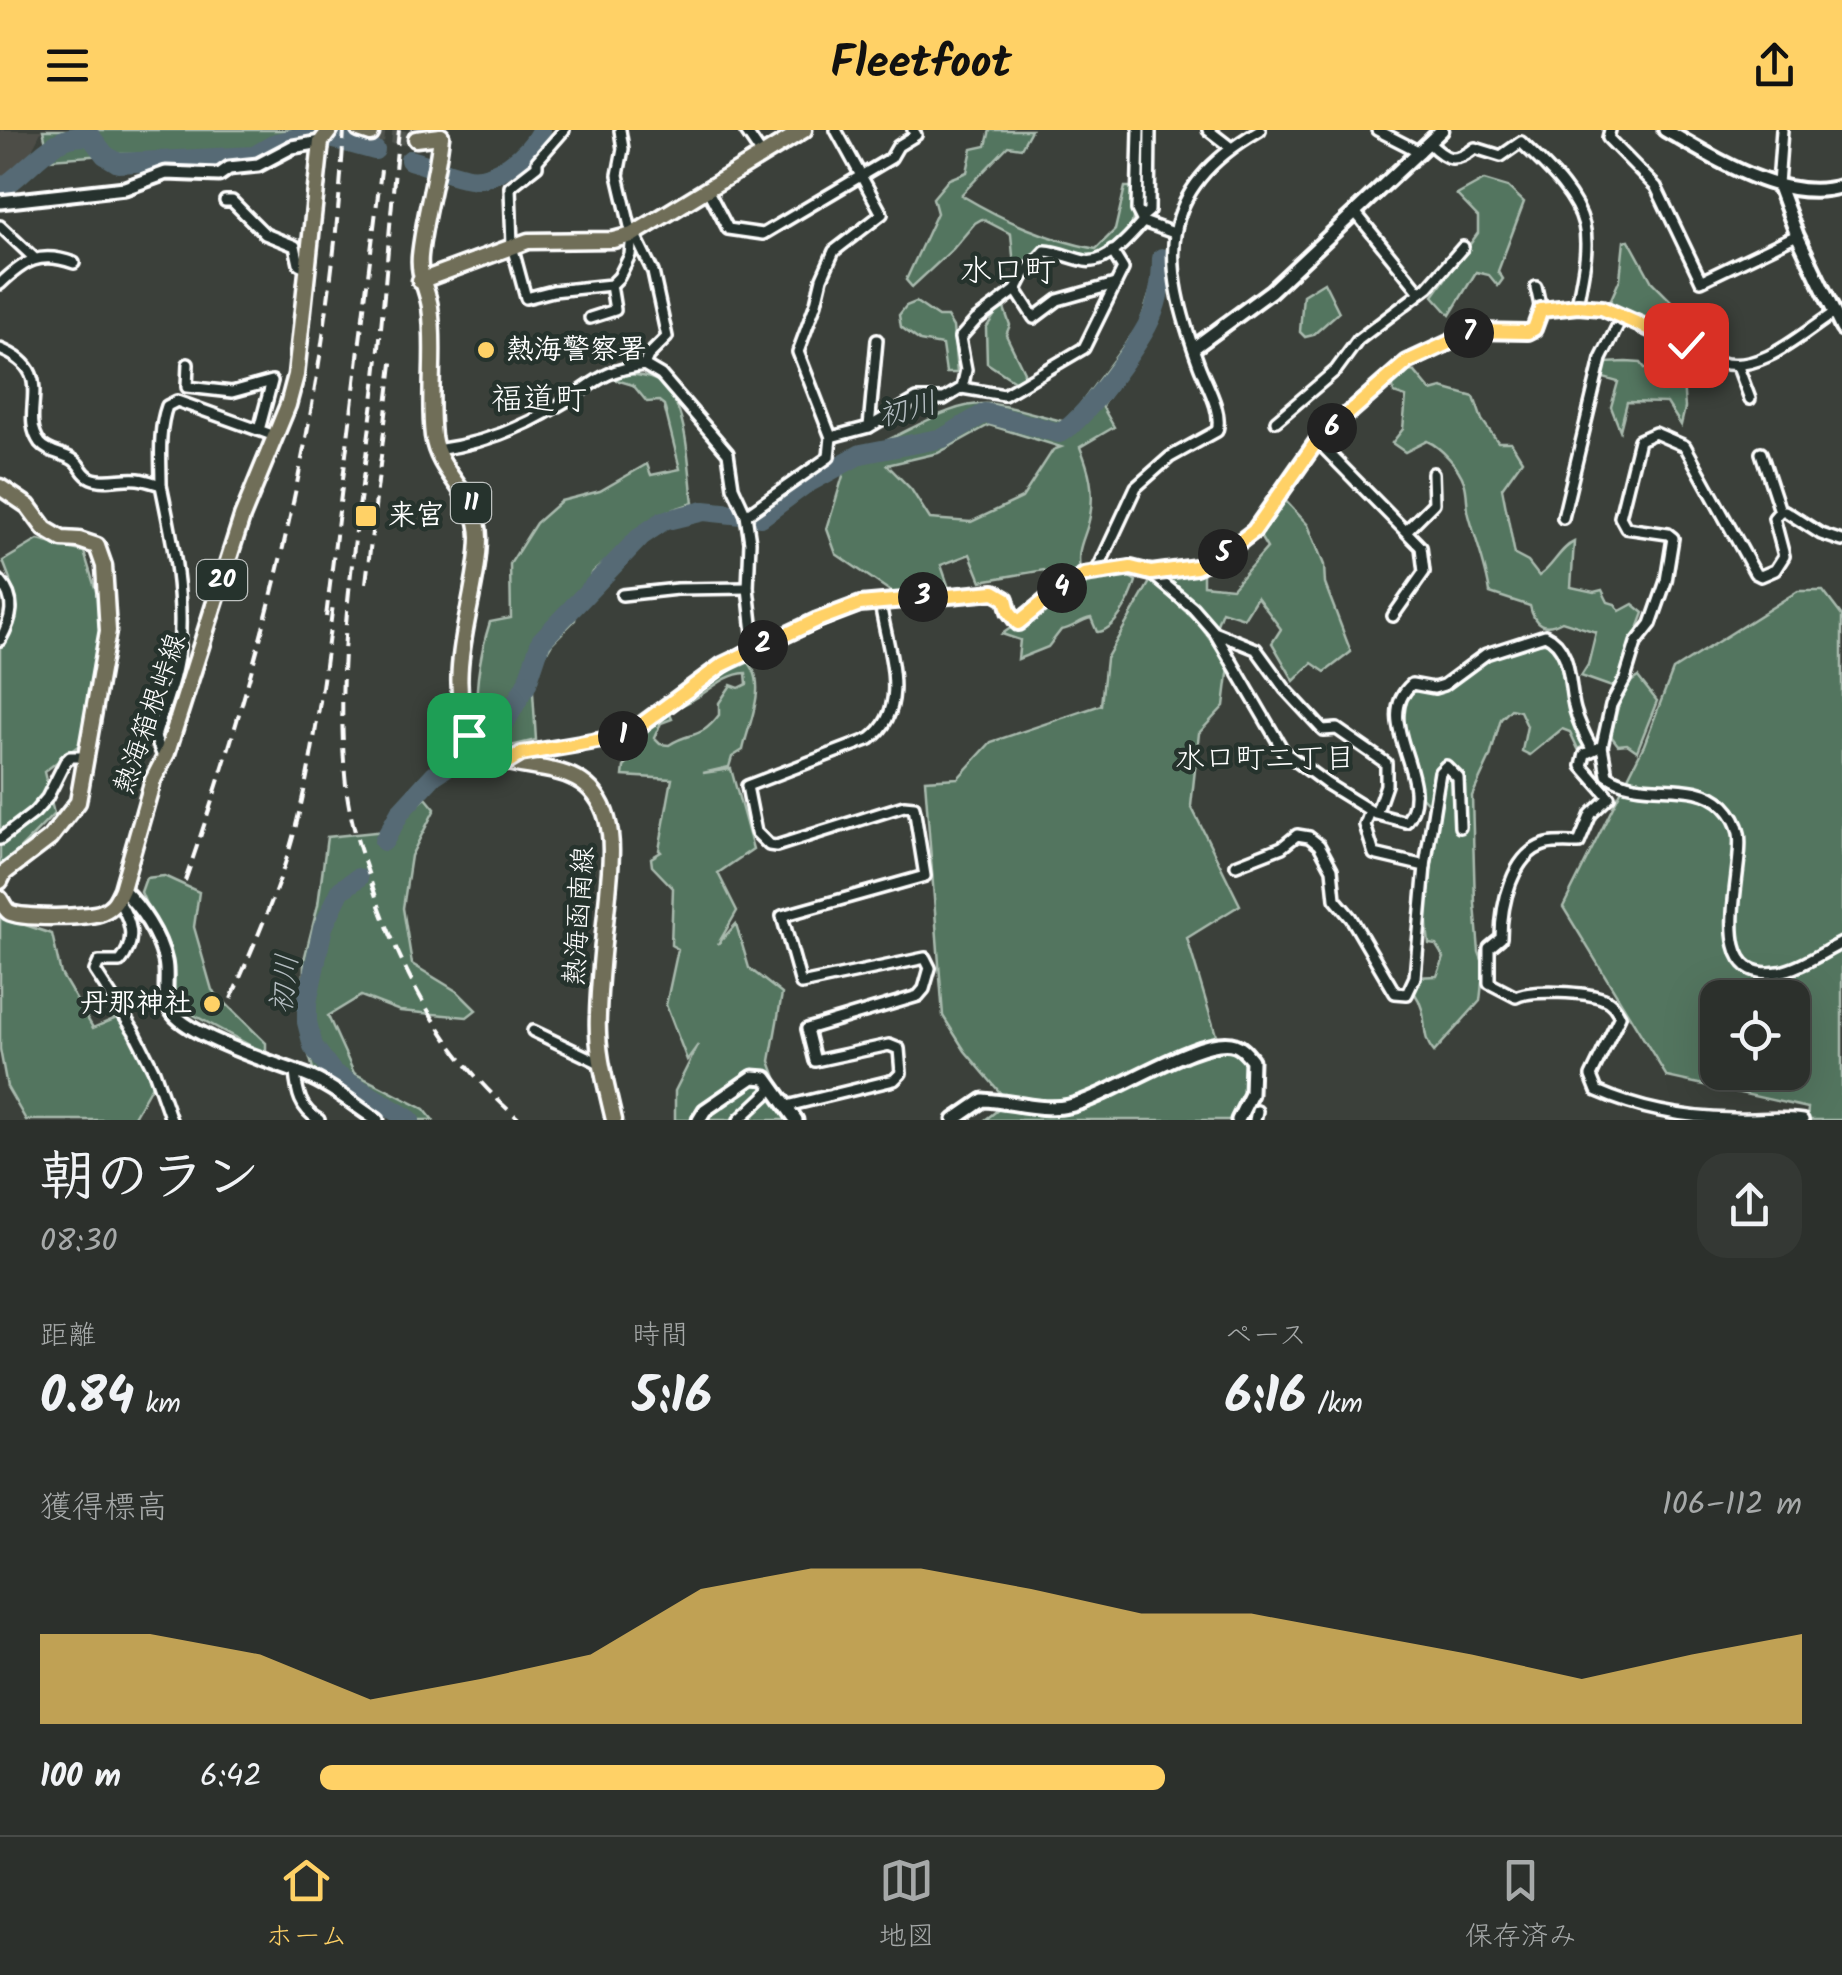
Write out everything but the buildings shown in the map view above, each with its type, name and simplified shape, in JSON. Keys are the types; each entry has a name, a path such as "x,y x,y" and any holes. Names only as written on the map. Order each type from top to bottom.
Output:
{"main road":[{"path":"431,134 437,168 426,212 420,281 512,246 552,240 614,240 633,234 804,130"},
{"name":"熱海箱根峠線","path":"120,894 153,780 164,759 242,517 296,376 326,133"},
{"name":"熱海函南線","path":"420,281 430,305 436,450 474,507 479,537 460,681 469,735 484,754 506,763 567,773 589,790 606,814 612,848 598,1016 602,1064 614,1120"},
{"name":"熱海箱根峠線","path":"0,488 28,506 45,529 62,539 97,546 104,566 108,630 78,802 71,815 26,860 4,873 0,881"},
{"path":"0,899 6,910 18,915 85,916 114,906 120,894"}],"street":[{"path":"564,130 537,166 510,187 512,246 526,298 553,291 611,286 620,278 630,255 633,234"},
{"path":"620,130 618,176 633,234 654,272 667,337 644,365"},
{"path":"745,130 762,154"},
{"path":"746,515 829,457 830,436 798,352 834,251 882,214 836,130"},
{"path":"707,188 728,230 763,234 891,158 898,146 916,135 913,130"},
{"path":"1140,130 1136,210 1146,221 1172,232"},
{"path":"962,388 966,370 960,338 1016,290 1024,274 1045,251 1090,262 1112,251 1146,221 1150,130"},
{"path":"1208,130 1230,147"},
{"path":"1096,572 1136,486 1170,457 1217,431 1216,411 1174,277 1172,232 1183,199 1193,184 1230,147 1260,130"},
{"path":"1377,130 1452,160 1461,159 1474,148 1500,156 1521,142 1568,192 1584,225 1585,258 1578,306"},
{"path":"1194,347 1271,291 1442,130"},
{"path":"1610,130 1608,138 1656,186 1701,281 1796,235"},
{"path":"1665,130 1755,178 1818,190 1842,186"},
{"path":"1782,130 1778,184 1796,235 1842,328"},
{"path":"0,202 125,188 166,173 219,175 229,168 258,166 326,133"},
{"path":"1138,186 1150,185"},
{"path":"224,201 232,201 266,234 296,246 299,264 308,269"},
{"path":"1355,212 1419,291"},
{"path":"0,226 34,258"},
{"path":"1276,421 1336,370 1358,340 1428,286 1463,247"},
{"path":"830,436 869,426 916,399 933,402 962,388 1004,396 1084,348 1123,268 1112,251"},
{"path":"0,284 34,258 54,256 74,263"},
{"path":"1016,290 1034,318 1058,300 1115,284"},
{"path":"590,318 615,310 611,286"},
{"path":"506,763 521,754 626,736 722,665 860,604 994,592 1006,599 1018,623 1074,580 1096,572 1131,568 1151,573 1196,567 1244,541 1273,507 1300,461 1317,441 1407,362 1474,331 1534,329 1541,310 1536,287"},
{"path":"1541,310 1602,308 1738,367 1758,362 1834,313"},
{"path":"1563,518 1601,359 1622,317"},
{"path":"1448,328 1454,338"},
{"path":"869,426 877,340"},
{"path":"0,349 29,370 35,385 34,424 40,443 75,461 86,476 97,480 138,479 161,485"},
{"path":"188,364 187,386 232,392 272,381 259,430"},
{"path":"436,450 503,435 562,403 604,373 644,365 660,374 728,453 733,486 746,515 750,542 748,588 755,650"},
{"path":"1738,367 1750,399"},
{"path":"164,759 155,738 174,680 179,648 180,577 161,485 160,444 168,406 177,401 189,403 275,436"},
{"path":"1803,1120 1686,1117 1656,1108 1633,1107 1597,1091 1591,1076 1620,1016 1616,1007 1602,998 1567,994 1526,992 1516,997 1489,983 1489,948 1500,938 1501,914 1517,870 1530,852 1550,843 1580,842 1590,814 1609,796 1582,766 1585,754 1597,747 1636,643 1651,624 1666,582 1673,538 1622,524 1620,517 1639,440 1654,432 1685,446 1754,573 1760,576 1775,570 1784,556 1774,518 1780,512 1785,511 1821,534 1842,542"},
{"path":"1317,441 1422,547 1424,572 1393,616"},
{"path":"1761,453 1780,512"},
{"path":"1407,530 1434,503 1433,472"},
{"path":"1151,573 1193,608 1214,632 1284,752 1373,813 1406,822 1414,804 1413,782 1396,712 1404,692 1412,684 1434,688 1444,685 1486,654 1545,635 1553,639 1567,663 1581,729 1597,747 1608,776 1621,786 1711,796 1734,819 1740,835 1732,932 1742,962 1759,971 1780,972 1842,943"},
{"path":"0,581 10,593 12,614 0,640"},
{"path":"622,596 677,589 748,588"},
{"path":"787,1106 894,1080 903,1066 899,1050 889,1045 814,1061 807,1029 918,996 930,968 925,958 801,984 782,916 925,876 914,807 904,806 768,846 753,823 747,786 870,739 884,729 893,712 894,687 880,602"},
{"path":"1214,632 1256,648 1285,689 1323,730 1337,730 1386,762 1386,786 1364,825 1374,854 1426,866"},
{"path":"0,839 47,798 70,757 86,756"},
{"path":"1236,865 1282,847 1297,835 1309,837 1332,869 1335,898 1395,993 1407,994 1416,976 1426,866 1440,772 1446,766 1458,778 1460,827"},
{"path":"120,894 137,904 156,936 165,962 166,998 180,1020 259,1061 315,1080 377,1120"},
{"path":"120,894 131,922 129,946 120,962 100,962 95,971 141,1044 171,1120"},
{"path":"533,1032 602,1064"},
{"path":"954,1120 983,1100 1070,1106 1124,1086 1200,1046 1224,1043 1239,1046 1252,1060 1251,1094 1238,1120"},
{"path":"295,1072 300,1100 319,1120"},
{"path":"699,1120 705,1110 753,1077 766,1078 796,1120"},
{"path":"739,1120 774,1088"},
{"path":"1626,1120 1633,1107"}],"shaded area":[{"path":"0,130 42,130 23,167 1,178 2,196 0,196"}],"green space":[{"path":"43,130 302,130 248,154 118,154 50,159"},
{"path":"990,130 1031,130 1021,148 1008,146 961,195 1026,228 1096,249 1115,230 1125,187 1133,187 1136,203 1130,233 1090,260 1047,251 1026,266 1014,267 1011,234 982,219 912,287 906,280 937,213 933,198 949,179 967,172 972,149 986,146"},
{"path":"1484,180 1508,187 1524,202 1498,271 1503,279 1498,286 1489,275 1476,272 1450,315 1433,296 1478,233 1478,217 1457,195"},
{"path":"1629,240 1652,282 1676,306 1663,332 1608,306 1620,279 1624,241"},
{"path":"1154,280 1163,288 1153,328 1102,406 1114,427 1080,447 1092,498 1080,548 1080,570 1054,585 1044,570 981,581 970,554 941,565 949,588 893,593 836,554 827,529 853,453 938,415 973,405 999,405 1067,422 1140,324","holes":["989,425 1061,447 1053,450 1022,498 971,522 930,519 911,489 887,465 938,453"]},
{"path":"1324,282 1339,312 1313,335 1305,337 1300,332 1303,295"},
{"path":"916,302 938,317 947,317 953,327 957,373 946,373 942,345 920,341 901,327 899,315"},
{"path":"1004,308 1010,325 1006,335 1024,372 1023,379 1016,382 987,363 986,328 997,311"},
{"path":"1605,363 1641,363 1655,376 1683,381 1685,408 1681,425 1667,403 1627,402 1620,430 1611,407 1618,382 1600,377"},
{"path":"1406,370 1415,372 1431,391 1442,388 1474,397 1482,420 1498,442 1511,442 1522,460 1502,488 1515,555 1528,562 1539,576 1574,542 1571,587 1602,590 1608,602 1620,611 1633,604 1644,613 1620,677 1612,687 1581,676 1588,665 1596,632 1562,621 1550,626 1541,624 1530,606 1490,593 1465,486 1449,458 1427,441 1405,452 1392,443 1403,429 1406,397 1394,393 1392,382"},
{"path":"624,374 654,379 671,394 686,439 693,503 662,513 593,572 578,600 575,620 545,655 531,660 536,740 502,748 486,734 479,721 480,661 490,622 511,618 510,564 536,523 561,501 600,491 647,464 651,475 680,469 664,405 659,401 647,402 633,385 613,379"},
{"path":"1282,497 1308,525 1351,652 1325,672 1312,663 1294,681 1272,643 1281,629 1257,597 1244,618 1222,611 1214,632 1156,578 1203,571 1203,585 1232,588 1267,548 1258,533"},
{"path":"38,540 84,552 102,611 98,661 83,742 44,772 54,814 3,866 2,902 19,923 52,934 61,974 93,1028 126,1014 152,1085 132,1120 26,1120 7,1087 0,1049 0,646 10,631 10,579 3,561"},
{"path":"1124,573 1136,581 1126,605 1110,626 1097,632 1091,618 1087,619 1061,630 1048,647 1018,659 1020,640 1002,634 1076,582"},
{"path":"1151,580 1198,623 1229,666 1224,706 1199,733 1191,806 1240,905 1187,938 1216,1035 1245,1058 1249,1079 1233,1120 985,1120 1008,1102 965,1051 943,1016 925,780 958,778 991,742 1101,705 1106,659"},
{"path":"1798,591 1823,591 1842,616 1842,1120 1807,1120 1808,1108 1726,1090 1810,1090 1810,980 1700,980 1700,1084 1667,1077 1563,907 1644,745 1673,670"},
{"path":"1546,643 1559,653 1568,706 1586,744 1578,749 1570,732 1562,729 1530,755 1522,751 1527,726 1520,711 1511,709 1501,719 1490,757 1472,796 1475,904 1479,952 1484,965 1480,1001 1434,1052 1414,992 1415,977 1437,976 1444,958 1436,945 1429,944 1427,927 1426,876 1433,809 1421,796 1403,726 1407,698 1415,691 1446,686 1498,654"},
{"path":"744,658 752,667 757,689 743,750 732,757 729,767 703,773 731,769 753,849 718,873 737,911 718,944 736,924 749,968 782,994 770,1061 791,1120 675,1120 675,1091 698,1045 687,1060 666,1005 678,949 671,945 673,888 652,866 651,858 661,852 672,779 623,776 624,767 636,755 654,718 668,709 672,719 661,723 654,738 660,744 669,745 712,723 731,685 739,688 747,684 746,673 729,677 682,705 683,693"},
{"path":"1638,677 1657,701 1637,751 1627,744 1618,745 1611,736 1623,687"},
{"path":"426,798 435,809 411,856 403,908 412,964 458,992 476,1010 467,1017 400,1011 361,996 328,1016 354,1073 424,1109 433,1120 396,1120 314,1072 303,1035 304,960 318,905 327,837 385,831"},
{"path":"164,876 199,892 194,927 212,990 266,1043 266,1054 179,1007 173,994 169,959 141,892 146,878"}],"waterway":[{"path":"410,160 464,177 486,176 520,158 541,130"},
{"path":"0,189 53,146 77,137 91,137 105,155 118,163 254,156 276,143 316,134"},
{"path":"331,138 375,150"},
{"name":"初川","path":"526,686 541,641 641,536 663,521 704,511 761,517 804,485 861,454 943,438 985,413 1059,433 1068,428 1106,386 1147,326 1159,293 1162,258"},
{"name":"初川","path":"384,841 401,811 434,775 499,733 527,683"},
{"name":"初川","path":"358,878 341,890 323,927 307,1003 307,1022 313,1046 333,1073 410,1120"}],"tunnel":[{"path":"371,134 416,139"}],"railway":[{"path":"185,881 244,697 291,511 325,323 344,130"},
{"path":"399,130 345,643 342,691 346,785 364,862 409,975 468,1067 520,1120"},
{"path":"326,617 381,170"},
{"path":"366,583 393,355"},
{"path":"231,999 274,896 294,833 322,691 333,604"}],"place":[{"name":"熱海警察署","path":"486,350"},
{"name":"来宮","path":"366,516"},
{"name":"丹那神社","path":"212,1004"}],"district":[{"name":"水口町","path":"1008,272"},
{"name":"福道町","path":"539,400"},
{"name":"水口町二丁目","path":"1265,760"}],"route":[{"path":"469,735 484,754 506,763 521,754 626,736 722,665 860,604 994,592 1006,599 1018,623 1084,575 1131,568 1151,573 1196,567 1244,541 1273,507 1300,461 1317,441 1407,362 1474,331 1528,332 1534,329 1541,310 1578,306 1602,308 1686,345"}]}
